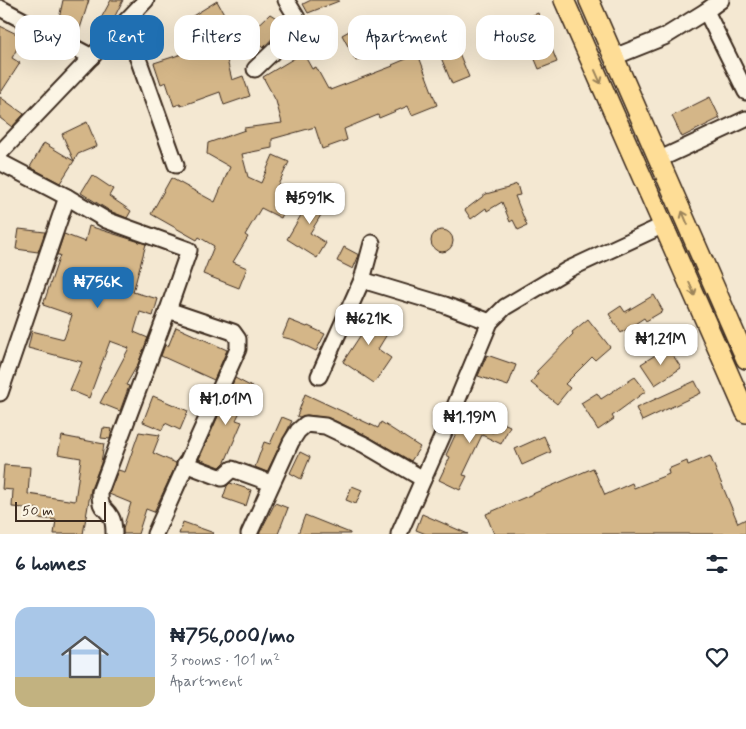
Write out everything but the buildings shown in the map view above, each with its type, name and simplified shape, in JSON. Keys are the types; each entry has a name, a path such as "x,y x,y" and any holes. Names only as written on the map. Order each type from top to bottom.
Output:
{"main road":[{"path":"564,0 746,413"},
{"path":"590,0 746,359"},
{"path":"678,256 698,248"}],"street":[{"path":"132,15 146,0"},
{"path":"255,69 299,27 286,0"},
{"path":"614,57 664,37 706,12 721,0"},
{"path":"0,8 90,56"},
{"path":"706,12 746,92"},
{"path":"0,153 90,59"},
{"path":"139,60 176,165"},
{"path":"660,159 746,119"},
{"path":"0,162 106,220 189,250 100,492 101,504 111,516 114,534"},
{"path":"0,393 67,197"},
{"path":"399,534 446,430 490,322 505,307 569,269 664,225"},
{"path":"319,376 362,280 372,243"},
{"path":"362,280 445,305 490,322"},
{"path":"155,534 238,348 238,339 233,332 168,310"},
{"path":"249,534 290,442 306,424 325,426 365,445 423,479"},
{"path":"185,464 222,478 232,469 271,483"}]}
